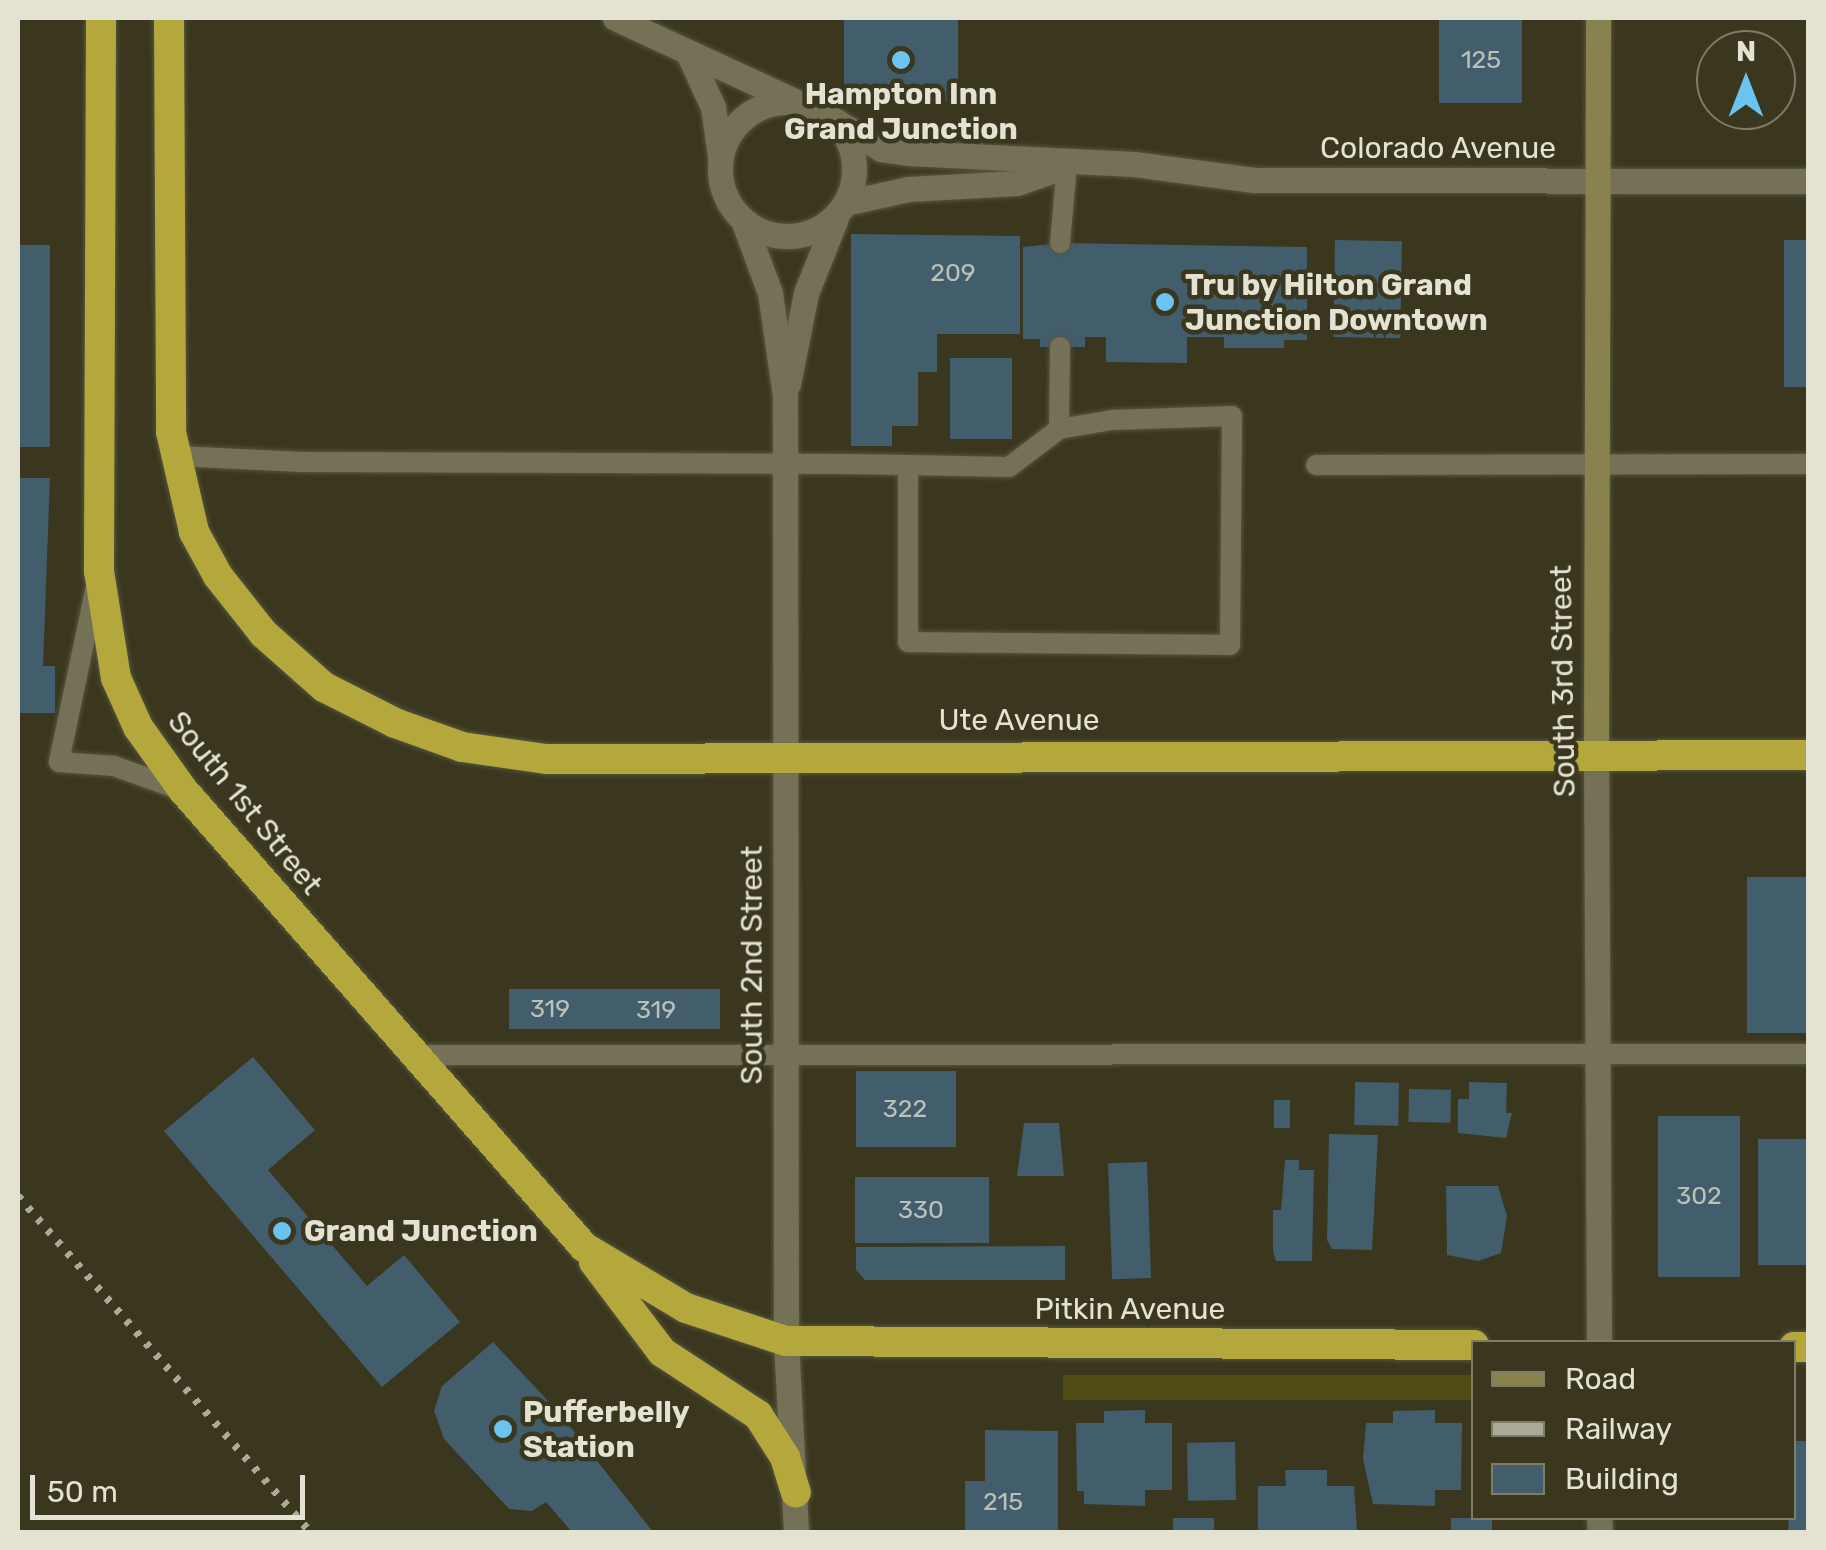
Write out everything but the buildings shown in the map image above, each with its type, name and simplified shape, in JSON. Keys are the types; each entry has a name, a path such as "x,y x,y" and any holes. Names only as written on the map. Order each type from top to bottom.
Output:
{"highway":[{"name":"South 1st Street","path":"101,18 99,572 116,678 138,728 183,790 411,1055 584,1247 686,1308 786,1341"},
{"path":"168,18 167,338 176,456"},
{"name":"Ute Avenue","path":"176,456 194,532 218,576 264,634 324,686 462,747 546,758 1808,755"},
{"path":"584,1247 662,1352 758,1415 785,1458 796,1492"},
{"name":"Pitkin Avenue","path":"786,1341 1471,1345"}],"street":[{"path":"614,18 656,32 690,57 834,120 854,159 842,208 815,230 788,236 743,220 723,189 713,107 690,57"},
{"name":"South 3rd Street","path":"1598,18 1593,464 1600,1054 1598,1340"},
{"path":"720,159 747,116 774,104 803,104"},
{"name":"Colorado Avenue","path":"834,120 881,149 1068,165 1134,164 1254,180 1808,181"},
{"name":"Colorado Avenue","path":"842,208 908,189 1016,183 1068,165"},
{"name":"South 2nd Street","path":"785,396 806,293 842,208"},
{"name":"South 2nd Street","path":"743,220 770,293 785,396 782,757 786,1341 796,1532"}],"lane":[{"path":"1060,243 1068,165"},
{"path":"1059,430 1060,347"},
{"path":"176,456 908,465 1009,467 1059,430 1112,420 1232,416 1230,645 908,642 908,465"},
{"path":"1316,465 1808,464"},
{"path":"99,572 59,762 114,766 183,790"},
{"path":"411,1055 785,1051 1808,1054"}],"shaded area":[{"path":"1063,1375 1471,1375 1471,1400 1063,1400"}],"railway":[{"path":"18,1196 310,1532"}],"place":[{"name":"Hampton Inn Grand Junction","path":"901,60"},
{"name":"Tru by Hilton Grand Junction Downtown","path":"1165,302"},
{"name":"Grand Junction","path":"282,1231"},
{"name":"Pufferbelly Station","path":"503,1429"}]}
